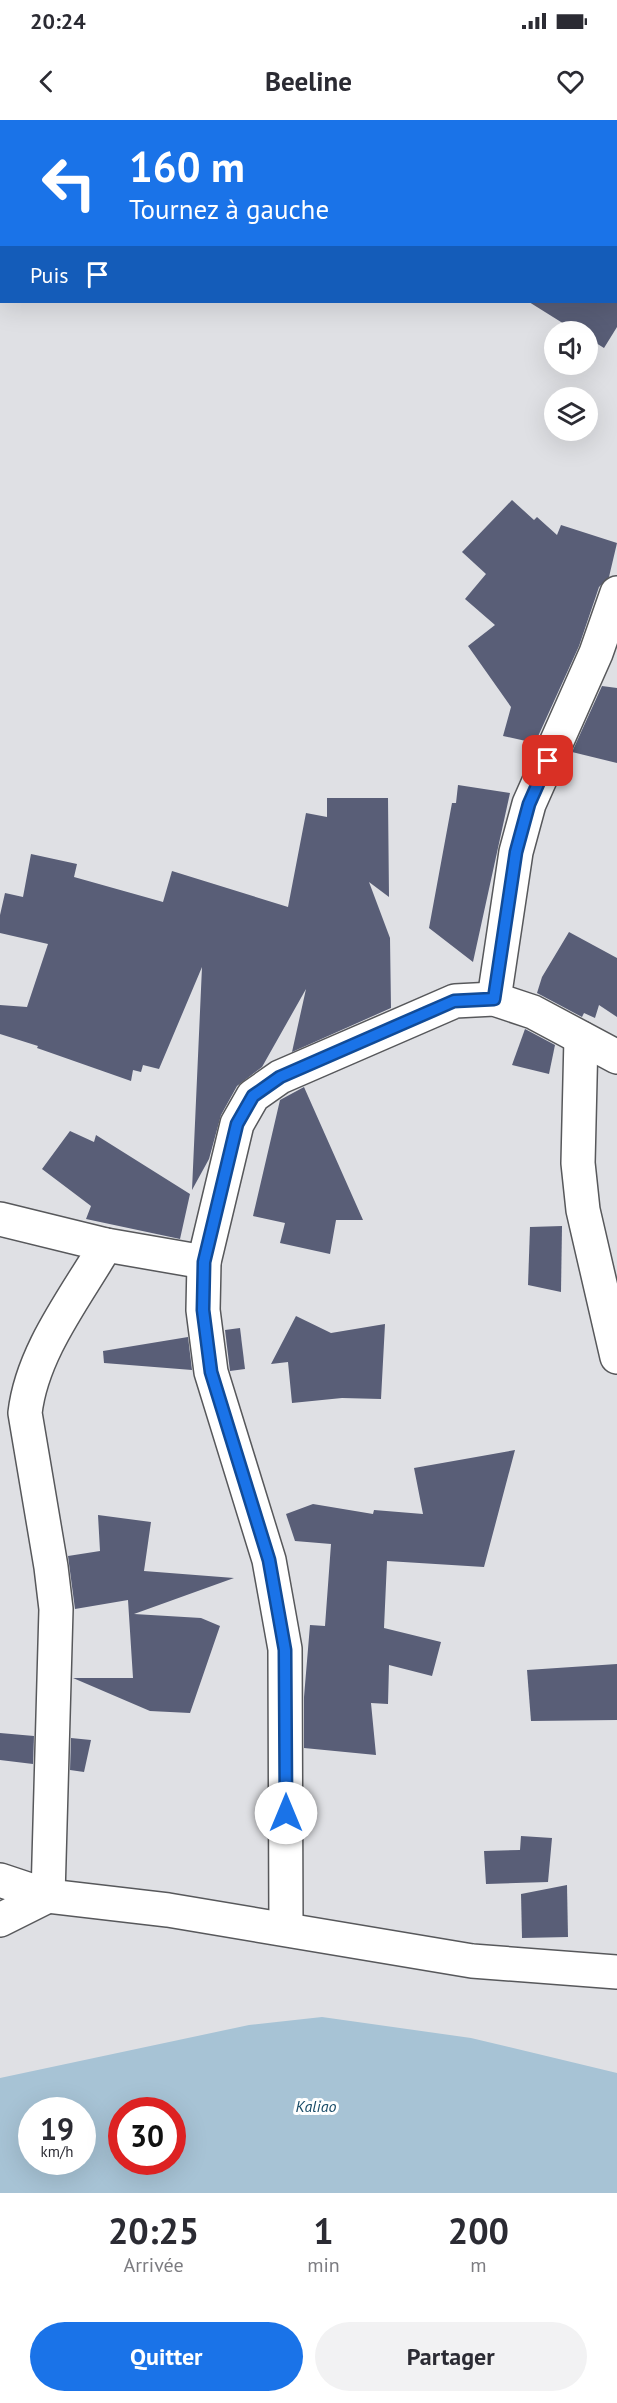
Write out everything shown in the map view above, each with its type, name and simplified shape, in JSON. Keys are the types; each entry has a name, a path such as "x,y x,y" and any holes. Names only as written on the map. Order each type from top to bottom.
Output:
{"street":[{"path":"494,999 516,852 529,804 596,653 617,593"},
{"path":"286,1929 285,1650 269,1560 211,1372 203,1310 204,1262 237,1124 253,1096 280,1077 454,1001 494,999 533,1012 617,1057"},
{"path":"581,1038 578,1163 583,1210 617,1357"},
{"path":"0,1218 106,1245 204,1262"},
{"path":"48,1896 56,1609 25,1413 27,1391 38,1361 106,1245"},
{"path":"0,1880 48,1896 168,1910 472,1961 617,1972"},
{"path":"0,1920 48,1896"}],"water":[{"name":"Kaliao","path":"322,2017 471,2038 617,2073 617,2193 0,2193 0,2078 249,2025"}],"building":[{"path":"531,303 617,303 617,327 604,348 598,344 598,321 559,321"},
{"path":"512,500 534,520 537,517 557,535 561,525 617,543 609,577 599,587 579,646 535,743 503,736 511,707 468,646 495,625 465,599 486,574 462,552"},
{"path":"602,686 617,688 617,763 572,752"},
{"path":"458,785 510,793 473,962 429,928 452,803 456,803"},
{"path":"327,798 388,798 389,897 369,882 390,938 391,1008 292,1052 306,989 262,1067 237,1086 221,1115 209,1159 192,1190 202,967 159,1069 143,1065 141,1072 133,1070 131,1081 37,1048 38,1046 0,1034 0,1005 27,1007 48,944 0,933 0,915 5,893 23,897 31,854 77,864 74,877 163,902 172,871 288,907 306,813 327,817"},
{"path":"569,932 617,958 617,1017 599,1005 595,1018 584,1013 582,1017 537,993 542,977"},
{"path":"525,1029 555,1045 549,1074 512,1065"},
{"path":"304,1087 363,1220 336,1220 330,1254 280,1243 285,1223 253,1216 280,1100"},
{"path":"70,1131 94,1142 96,1135 190,1194 180,1239 86,1219 91,1206 42,1169"},
{"path":"562,1226 561,1292 528,1285 530,1227"},
{"path":"296,1316 331,1333 385,1324 381,1399 342,1398 292,1403 288,1362 271,1364"},
{"path":"240,1328 245,1369 230,1371 225,1330"},
{"path":"188,1337 192,1370 104,1363 103,1351"},
{"path":"515,1450 484,1567 387,1561 384,1628 441,1642 432,1676 389,1665 388,1704 371,1703 376,1755 304,1748 304,1697 310,1625 325,1626 331,1544 295,1541 286,1514 313,1504 373,1514 374,1510 423,1514 414,1468"},
{"path":"98,1515 151,1522 144,1571 234,1578 134,1614 201,1618 220,1626 190,1713 150,1711 73,1678 133,1678 128,1600 75,1609 68,1556 100,1551"},
{"path":"617,1664 617,1720 531,1721 527,1670"},
{"path":"0,1733 34,1736 33,1764 0,1760"},
{"path":"71,1738 91,1740 84,1772 70,1770"},
{"path":"521,1836 552,1838 548,1882 486,1884 484,1851 520,1850"},
{"path":"567,1885 568,1937 522,1938 521,1894"}],"route":[{"path":"286,1813 285,1650 269,1560 211,1372 203,1310 204,1262 237,1124 253,1096 280,1077 454,1001 494,999 516,852 529,804 548,761"}]}
